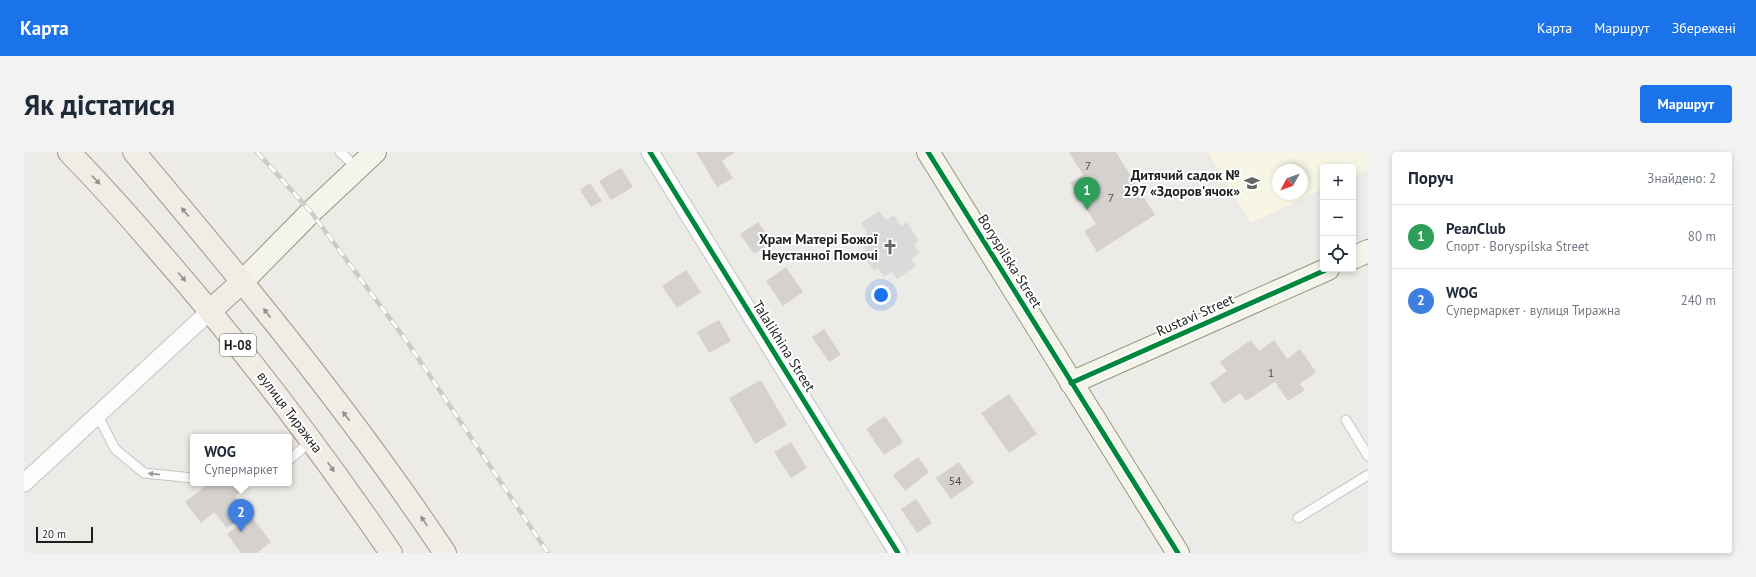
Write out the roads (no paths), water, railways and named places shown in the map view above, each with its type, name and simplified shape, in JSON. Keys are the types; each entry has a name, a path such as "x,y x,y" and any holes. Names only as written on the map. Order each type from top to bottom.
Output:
{"main road":[{"name":"вулиця Тиражна","path":"69,152 96,180 211,310 312,440 391,553"},
{"path":"134,152 243,281 404,491 445,553"},
{"path":"211,310 243,281"}],"street":[{"path":"243,281 311,212 375,152"},
{"name":"Talalikhina Street","path":"650,152 898,553"},
{"name":"Boryspilska Street","path":"928,152 1178,553"},
{"path":"1356,257 1368,251"},
{"name":"Rustavi Street","path":"1071,383 1321,272"},
{"path":"24,483 211,310"}],"lane":[{"path":"340,152 357,168"},
{"path":"98,416 116,449 144,473 190,478"},
{"path":"1346,420 1367,450"},
{"path":"292,457 312,440"},
{"path":"1298,518 1368,474"}],"railway":[{"path":"257,152 311,212 408,343 548,553"}],"place":[{"name":"Дитячий садок № 297 «Здоров'ячок»","path":"1252,183"},
{"name":"РеалClub","path":"1087,210"},
{"name":"Храм Матері Божої Неустанної Помочі","path":"890,247"},
{"name":"WOG","path":"241,532"}]}
